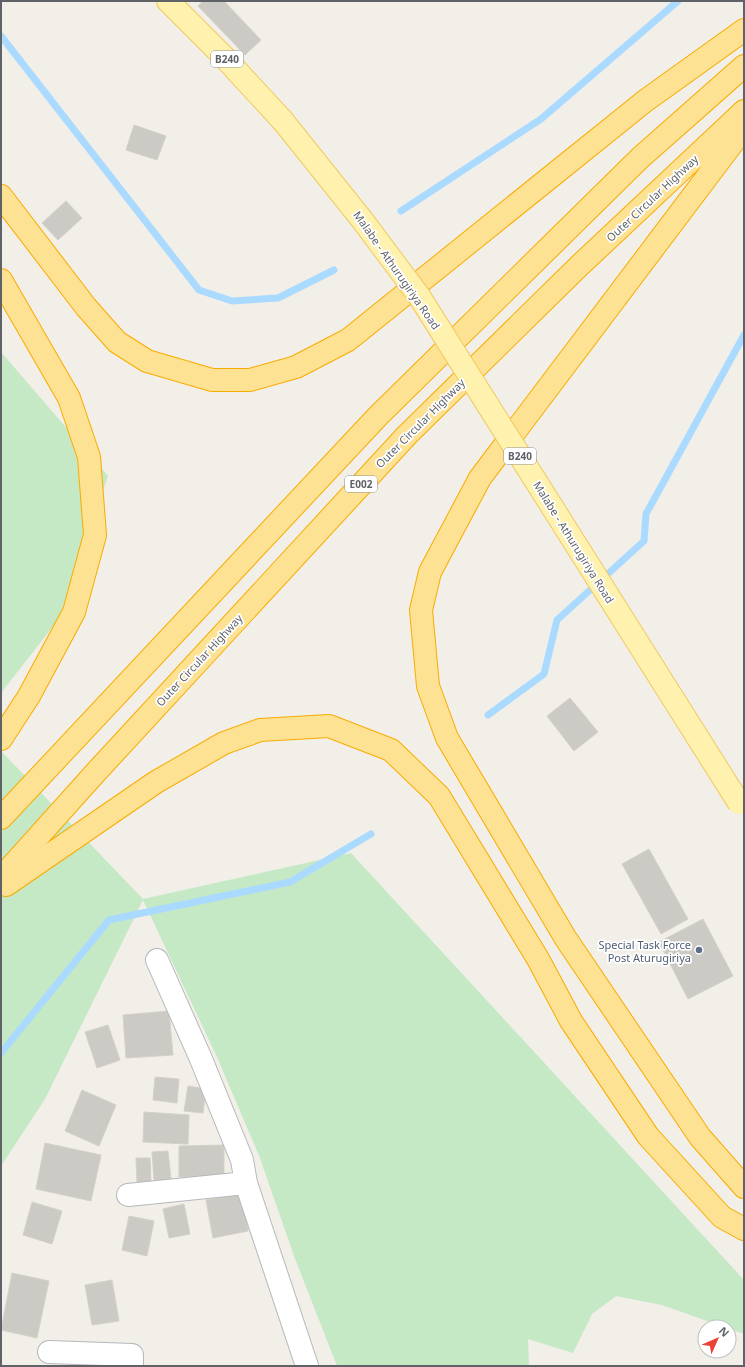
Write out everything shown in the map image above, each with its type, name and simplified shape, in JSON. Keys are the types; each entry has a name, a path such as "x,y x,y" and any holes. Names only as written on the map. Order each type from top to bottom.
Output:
{"highway":[{"path":"1,196 86,307 117,342 147,361 212,380 250,380 296,367 348,340 645,101 744,30"},
{"path":"1,818 378,416 640,158 744,66"},
{"name":"Outer Circular Highway","path":"1,878 97,771 407,435 579,266 744,111"},
{"path":"744,128 480,478 430,572 421,610 428,686 447,738 566,939 700,1137 744,1187"},
{"path":"1,280 70,398 89,457 95,535 74,612 29,696 1,739"},
{"path":"1,889 156,782 224,743 260,730 329,726 391,750 439,796 538,959 571,1021 648,1136 722,1217 744,1229"}],"main road":[{"name":"Malabe - Athurugiriya Road","path":"168,1 225,58 283,121 363,221 419,296 742,807"}],"street":[{"path":"157,960 202,1059 239,1153 246,1183 307,1366"},
{"path":"128,1195 246,1183"},
{"path":"49,1352 132,1355 132,1366"}],"green space":[{"path":"1,352 108,476 58,620 1,693"},
{"path":"1,751 143,899 351,853 744,1280 744,1334 737,1332 737,1319 702,1319 662,1305 616,1296 592,1314 573,1353 528,1339 529,1366 337,1366 294,1256 260,1158 217,1057 143,900 45,1099 1,1166"}],"building":[{"path":"203,1 224,1 261,40 245,55 198,6"},
{"path":"134,125 166,136 157,160 126,150"},
{"path":"66,201 82,218 58,240 42,223"},
{"path":"570,698 598,732 574,751 547,716"},
{"path":"649,849 688,919 661,934 622,864"},
{"path":"703,919 733,976 688,999 659,942"},
{"path":"169,1011 173,1055 126,1058 123,1015"},
{"path":"108,1025 120,1060 97,1068 85,1032"},
{"path":"155,1077 179,1079 177,1103 153,1100"},
{"path":"188,1086 206,1089 203,1113 184,1111"},
{"path":"82,1090 116,1105 99,1146 65,1131"},
{"path":"144,1112 189,1115 188,1144 143,1142"},
{"path":"45,1143 101,1155 91,1201 36,1189"},
{"path":"224,1145 224,1176 179,1177 179,1146"},
{"path":"168,1151 171,1179 154,1180 152,1152"},
{"path":"136,1158 150,1158 151,1183 137,1183"},
{"path":"242,1193 248,1231 213,1238 206,1200"},
{"path":"32,1202 62,1211 52,1244 23,1235"},
{"path":"184,1204 190,1234 169,1238 163,1209"},
{"path":"129,1216 154,1221 147,1256 122,1250"},
{"path":"12,1273 49,1281 37,1338 1,1330"},
{"path":"112,1280 119,1321 92,1325 85,1285"}],"waterway":[{"path":"401,211 541,119 678,1"},
{"path":"1,36 199,290 232,301 278,298 334,270"},
{"path":"488,715 544,674 557,620 644,541 646,514 744,335"},
{"path":"1,1053 109,920 290,882 371,834"}],"place":[{"name":"Special Task Force Post Aturugiriya","path":"699,950"}]}
